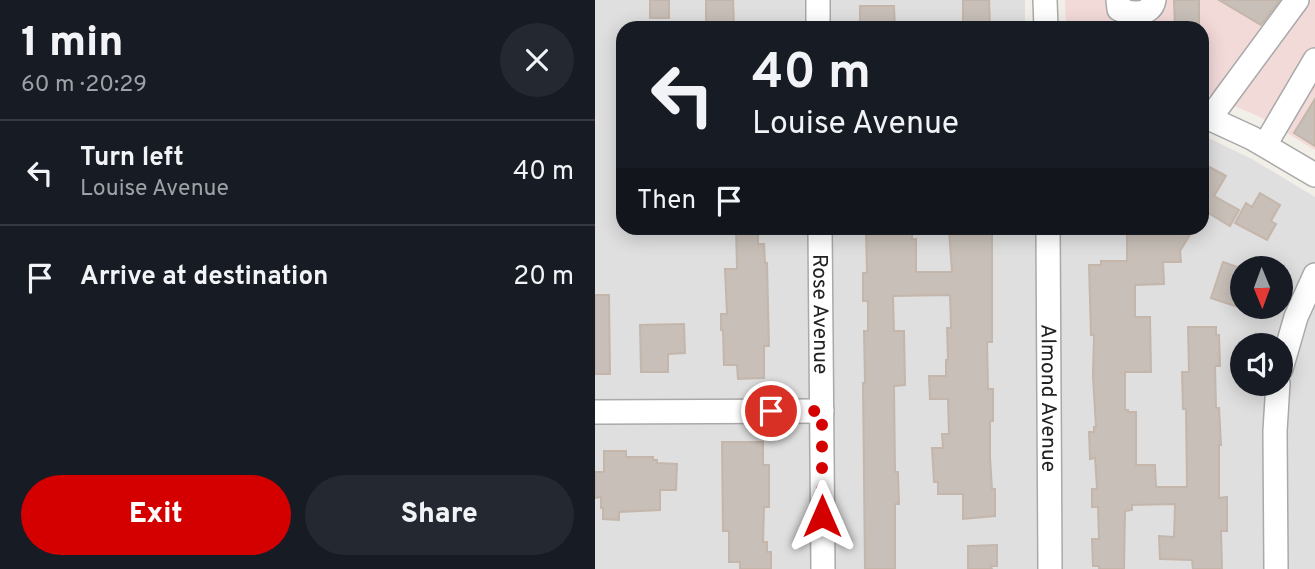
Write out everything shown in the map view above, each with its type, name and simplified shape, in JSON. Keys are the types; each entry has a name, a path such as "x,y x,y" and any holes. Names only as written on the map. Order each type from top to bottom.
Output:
{"street":[{"path":"818,0 818,21"},
{"path":"1045,0 1046,21"},
{"path":"1118,0 1119,9 1124,12 1149,11 1154,2"},
{"path":"1209,112 1297,0"},
{"path":"1265,145 1315,60"},
{"path":"1209,117 1265,145 1315,175"},
{"name":"Rose Avenue","path":"820,235 823,569"},
{"name":"Almond Avenue","path":"1048,235 1050,569"},
{"path":"1291,333 1315,275"},
{"path":"1276,569 1277,396"},
{"path":"595,412 822,411"}],"shaded area":[{"path":"595,0 1025,0 1025,21 616,21 616,235 1209,235 1209,138 1252,159 1315,197 1315,569 595,569"},
{"path":"1065,0 1315,0 1315,150 1260,117 1209,95 1209,21 1066,21"}],"building":[{"path":"650,0 669,0 669,18 650,18"},
{"path":"706,0 733,0 734,21 706,21"},
{"path":"963,0 989,0 990,21 963,21"},
{"path":"1174,0 1199,0 1199,21 1175,21"},
{"path":"1219,0 1280,0 1261,25"},
{"path":"860,6 894,6 895,21 860,21"},
{"path":"1315,99 1315,146 1294,133"},
{"path":"1209,167 1226,176 1214,196 1239,210 1230,226 1209,213"},
{"path":"1260,193 1280,205 1271,221 1276,224 1267,240 1235,223 1246,203 1252,207"},
{"path":"736,235 758,235 758,244 764,244 767,263 769,346 764,346 764,378 738,379 737,365 724,365 721,314 727,314 725,269 737,269"},
{"path":"866,235 912,235 912,239 916,239 916,272 952,272 949,235 992,235 992,342 987,342 988,389 993,389 990,457 992,489 995,489 995,516 963,519 963,494 938,494 938,482 934,482 932,448 943,448 942,434 949,434 948,399 930,399 929,376 946,376 947,328 951,328 950,295 893,296 894,331 904,331 905,385 894,386 895,472 898,472 899,504 895,504 895,569 865,569 863,383 864,331 868,331 868,301 863,301 863,273 867,273"},
{"path":"1127,235 1190,235 1180,251 1181,262 1163,262 1164,284 1135,285 1135,317 1150,317 1151,372 1125,372 1125,410 1136,412 1136,465 1155,465 1156,487 1187,487 1186,409 1183,409 1182,372 1189,372 1188,327 1216,327 1216,335 1219,335 1220,366 1215,366 1216,408 1219,408 1221,445 1219,498 1227,497 1227,531 1221,531 1222,569 1193,569 1192,560 1160,559 1159,536 1174,537 1175,504 1132,505 1132,510 1125,511 1124,569 1099,569 1099,566 1093,566 1092,539 1099,539 1098,507 1092,507 1092,489 1097,489 1095,458 1090,459 1089,432 1094,432 1096,427 1089,265 1101,265 1101,261 1127,261"},
{"path":"1223,262 1230,264 1230,304 1211,298"},
{"path":"595,295 609,295 610,374 595,374"},
{"path":"684,324 685,353 668,354 668,372 641,372 640,325"},
{"path":"722,442 763,442 763,465 769,465 769,507 764,507 763,542 767,542 767,552 771,552 771,569 740,569 740,562 729,562 729,531 723,531"},
{"path":"604,451 626,451 626,457 653,457 657,463 677,464 676,490 660,490 660,510 619,512 619,520 603,519 601,497 595,498 595,472 604,472"},
{"path":"997,545 997,566 991,566 992,569 968,569 968,546"}],"route":[{"path":"771,411 822,411 822,516"}]}
